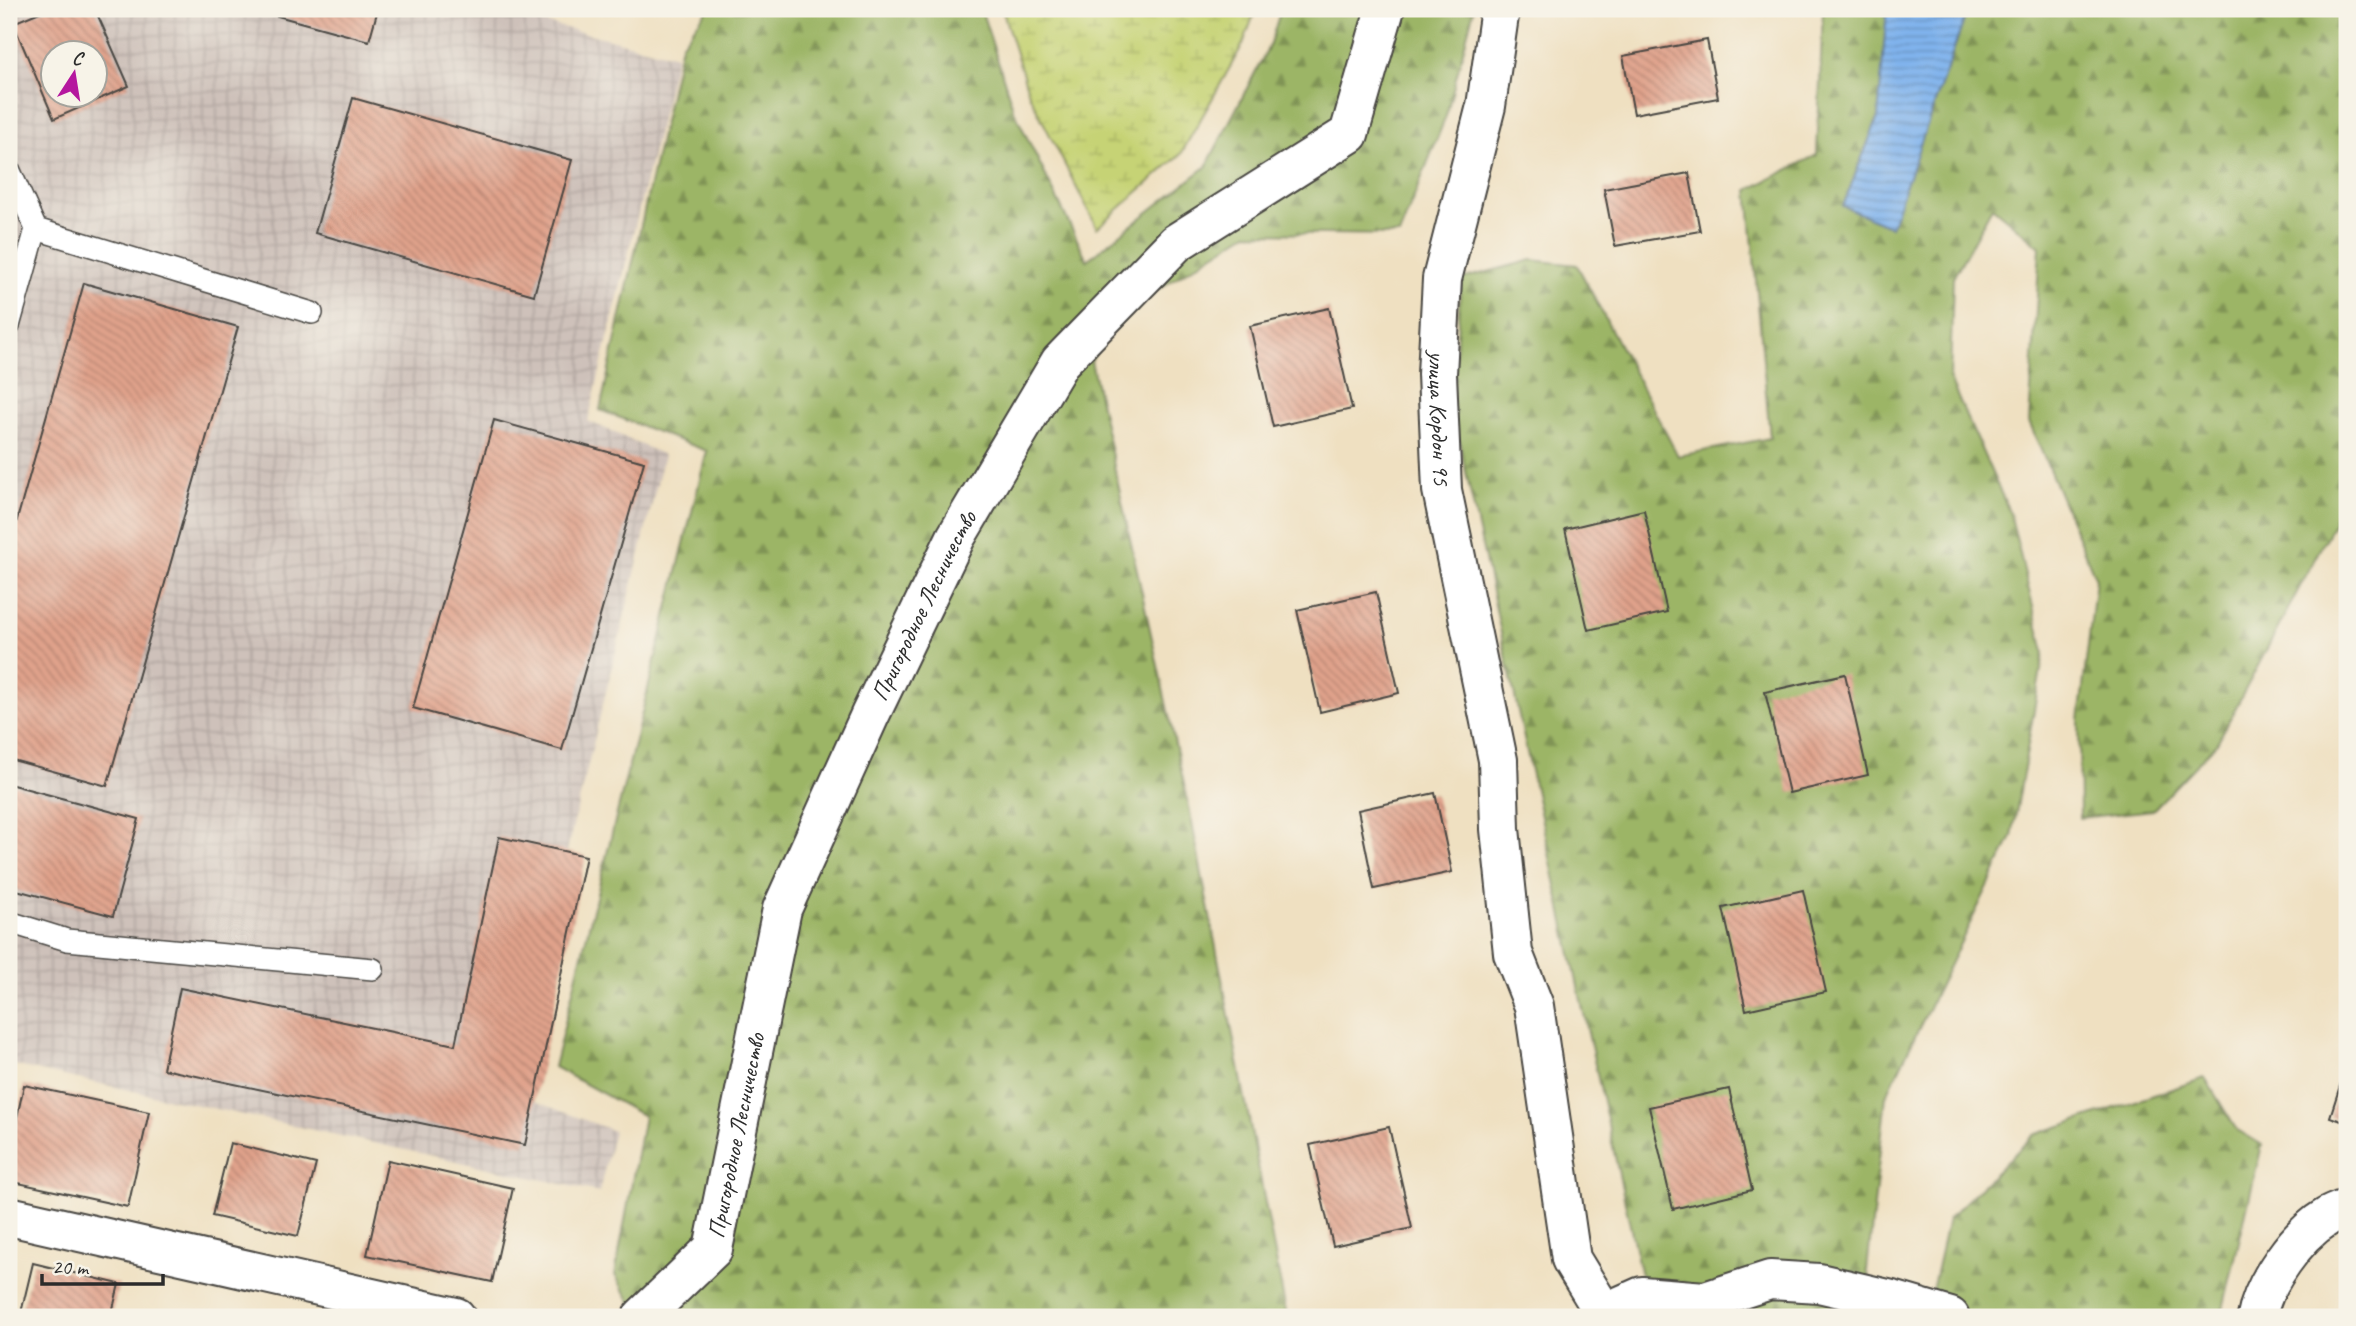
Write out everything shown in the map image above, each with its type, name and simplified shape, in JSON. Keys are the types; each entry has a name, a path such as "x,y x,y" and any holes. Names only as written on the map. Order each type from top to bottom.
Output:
{"street":[{"name":"Пригородное Лесничество","path":"642,1317 713,1249 782,909 870,715 956,537 1060,362 1176,243 1349,134 1385,9"},
{"name":"улица Кордон 95","path":"1500,9 1486,106 1442,279 1437,373 1442,490 1498,760 1500,829 1513,953 1534,1006 1571,1259 1604,1313 1642,1296 1705,1301 1770,1279 1819,1283 1891,1309"},
{"path":"2257,1317 2260,1299 2290,1250 2326,1217 2347,1208"},
{"path":"9,1216 456,1317"},
{"path":"1891,1309 1950,1317"}],"lane":[{"path":"9,169 36,229 9,326"},
{"path":"36,229 312,313"},
{"path":"9,922 67,940 373,970"}],"shaded area":[{"path":"9,9 491,9 676,56 588,421 664,455 508,1091 614,1131 599,1192 9,1064"}],"green space":[{"path":"708,9 981,9 1014,111 1087,260 1206,167 1270,44 1281,9 1474,9 1446,116 1399,235 1247,233 1116,316 1091,361 1189,807 1287,1317 634,1317 634,1307 615,1275 644,1116 554,1067 707,451 600,410 681,45"},
{"path":"1002,9 1256,9 1243,44 1181,154 1097,228 1029,94"},
{"path":"1823,9 1892,9 1878,117 1843,206 1891,227 1968,9 2347,9 2347,498 2217,743 2153,810 2080,818 2079,720 2096,579 2029,422 2040,247 1992,207 1953,278 1950,380 2010,513 2044,652 2012,837 1886,1096 1867,1270 1881,1317 1650,1317 1452,408 1461,279 1532,260 1577,265 1678,456 1770,438 1748,190 1817,155"},
{"path":"2205,1078 2236,1129 2262,1145 2221,1317 1926,1317 1948,1219 2034,1135"}],"water":[{"path":"1887,9 1968,9 1891,227 1843,206 1878,117"}],"building":[{"path":"47,9 95,9 108,38 38,38 38,82 13,23"},
{"path":"252,9 378,9 369,41"},
{"path":"108,38 129,86 108,95"},
{"path":"1707,40 1718,98 1634,114 1623,56"},
{"path":"353,98 572,160 534,295 315,233"},
{"path":"49,108 79,108 54,119"},
{"path":"1689,173 1700,231 1615,246 1604,189"},
{"path":"84,283 238,327 107,786 9,759 9,548"},
{"path":"1329,308 1352,409 1273,427 1250,326"},
{"path":"494,420 644,462 562,750 413,708"},
{"path":"1644,510 1667,612 1588,630 1565,529"},
{"path":"1376,592 1399,693 1320,712 1297,610"},
{"path":"1845,674 1868,775 1789,793 1765,692"},
{"path":"9,784 139,819 113,916 9,888"},
{"path":"1435,793 1452,872 1374,889 1358,810"},
{"path":"499,837 586,856 525,1145 163,1069 180,988 455,1045"},
{"path":"1803,890 1826,992 1746,1010 1723,908"},
{"path":"2347,1064 2347,1123 2330,1117"},
{"path":"24,1085 149,1112 128,1207 9,1181 9,1154"},
{"path":"1729,1089 1752,1190 1673,1209 1649,1107"},
{"path":"1389,1127 1412,1228 1333,1246 1310,1145"},
{"path":"230,1143 316,1164 298,1236 212,1216"},
{"path":"388,1160 513,1188 492,1282 367,1255"},
{"path":"33,1263 119,1284 111,1317 20,1317"}]}
